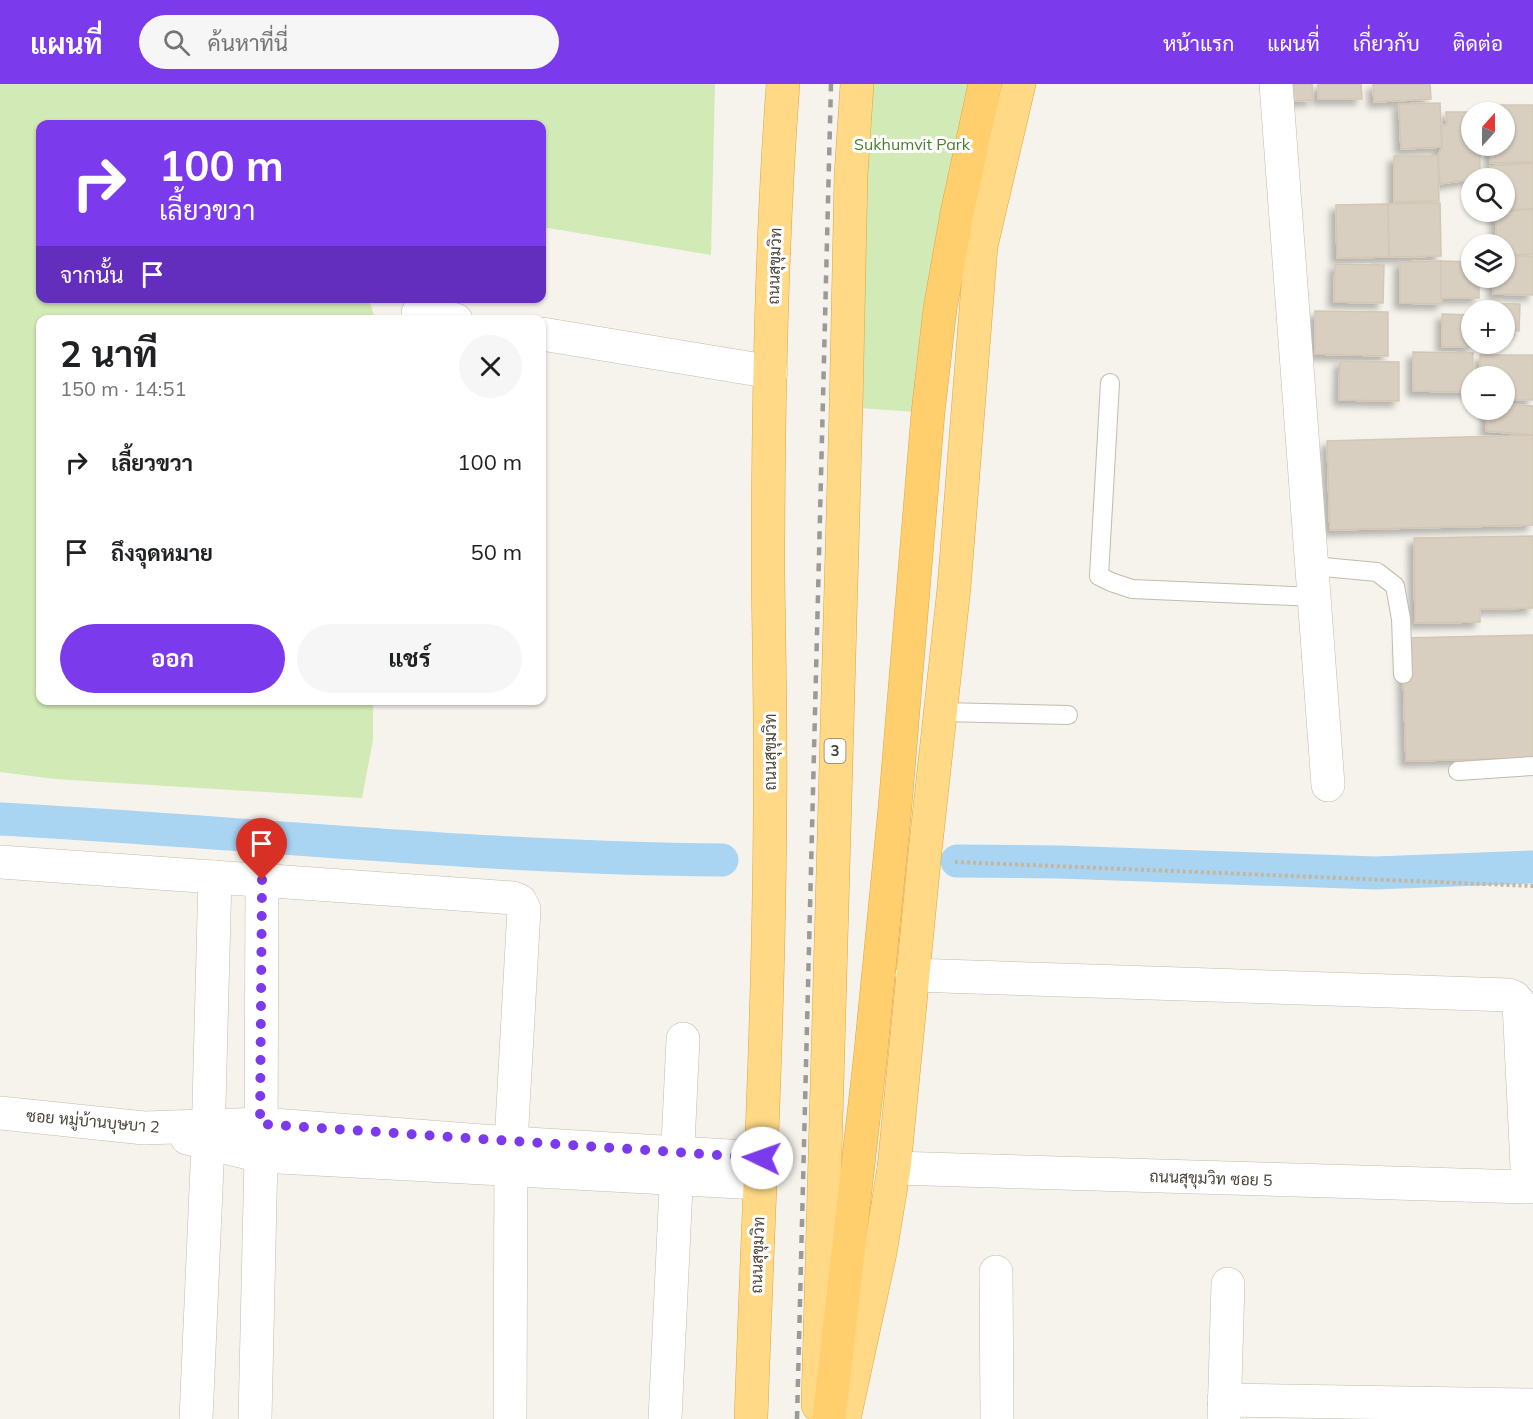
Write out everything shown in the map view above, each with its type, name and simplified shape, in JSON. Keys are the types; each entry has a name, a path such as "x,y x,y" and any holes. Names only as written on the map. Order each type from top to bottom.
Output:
{"highway":[{"name":"ถนนสุขุมวิท","path":"751,1419 761,1170 770,809 768,570 771,372 778,149 783,84"},
{"name":"3","path":"818,1419 851,175 857,84"},
{"path":"828,1419 870,1060 895,807 928,413 940,309 957,213 985,84"},
{"path":"844,1419 880,1253 894,1168 912,975 954,588 981,246 1019,84"}],"street":[{"path":"1276,84 1328,784"},
{"path":"418,313 429,315"},
{"path":"546,335 771,372"},
{"path":"0,862 513,898 520,901 524,909 511,1156 510,1419"},
{"path":"196,1419 208,1135 215,877"},
{"path":"255,1419 261,1156 262,880"},
{"name":"ถนนสุขุมวิท ซอย 5","path":"894,1168 1528,1187 1519,1003 1509,995 912,975"},
{"path":"665,1419 683,1039"},
{"name":"ซอย หมู่บ้านบุษบา 2","path":"0,1113 208,1135 260,1124 511,1156 761,1170"},
{"path":"208,1135 261,1156 511,1156"},
{"path":"996,1272 997,1419"},
{"path":"1228,1284 1224,1409 1398,1411 1533,1405"}],"lane":[{"path":"1110,383 1099,576 1132,589 1314,581 1377,572 1395,586 1401,619 1403,674"},
{"path":"941,712 1068,715"},
{"path":"1458,771 1533,766"}],"path":[{"path":"924,861 1533,886"}],"green space":[{"path":"0,84 715,84 711,255 546,228 546,120 36,120 36,303 370,303 374,315 36,315 36,705 373,705 373,740 362,798 54,779 0,772"},
{"name":"Sukhumvit Park","path":"857,84 985,84 928,413 846,407"}],"building":[{"path":"1290,84 1312,84 1313,100 1291,101"},
{"path":"1318,84 1361,84 1362,99 1318,99"},
{"path":"1373,84 1430,84 1431,99 1374,102"},
{"path":"1440,103 1442,147 1401,149 1399,104"},
{"path":"1515,105 1533,105 1533,162 1490,163 1490,156 1515,156"},
{"path":"1446,112 1461,112 1461,156 1480,156 1480,168 1461,168 1461,181 1440,184 1438,156 1442,147 1441,126 1447,124"},
{"path":"1394,156 1438,156 1439,201 1394,202"},
{"path":"1533,163 1533,209 1515,210 1515,168 1490,168 1490,166"},
{"path":"1440,203 1441,256 1389,257 1388,204"},
{"path":"1388,204 1389,257 1337,258 1336,205"},
{"path":"1533,209 1533,254 1515,255 1515,234 1496,234 1496,222 1515,222 1515,210"},
{"path":"1515,256 1533,256 1533,295 1493,294 1493,288 1515,288"},
{"path":"1441,261 1442,304 1400,303 1400,262"},
{"path":"1441,261 1461,262 1461,288 1479,288 1479,298 1441,298"},
{"path":"1335,264 1384,265 1383,303 1334,302"},
{"path":"1515,304 1520,304 1519,331 1515,331"},
{"path":"1315,311 1388,312 1388,356 1315,354"},
{"path":"1442,314 1461,315 1461,347 1442,347"},
{"path":"1413,352 1473,354 1473,366 1461,366 1461,392 1413,391"},
{"path":"1480,355 1533,355 1533,400 1515,400 1515,366 1480,366"},
{"path":"1340,361 1399,362 1399,401 1339,400"},
{"path":"1515,405 1533,406 1533,435 1486,431 1487,420 1515,420"},
{"path":"1533,435 1533,525 1330,530 1327,441"},
{"path":"1533,536 1533,608 1480,609 1480,622 1415,623 1414,538"},
{"path":"1533,635 1533,758 1406,761 1402,638"}],"waterway":[{"path":"0,819 451,850 722,860"},
{"path":"957,861 1059,862 1375,873 1533,867"}],"railway":[{"path":"797,1419 831,84"}],"route":[{"path":"262,880 260,1124 511,1143 762,1158"}]}
